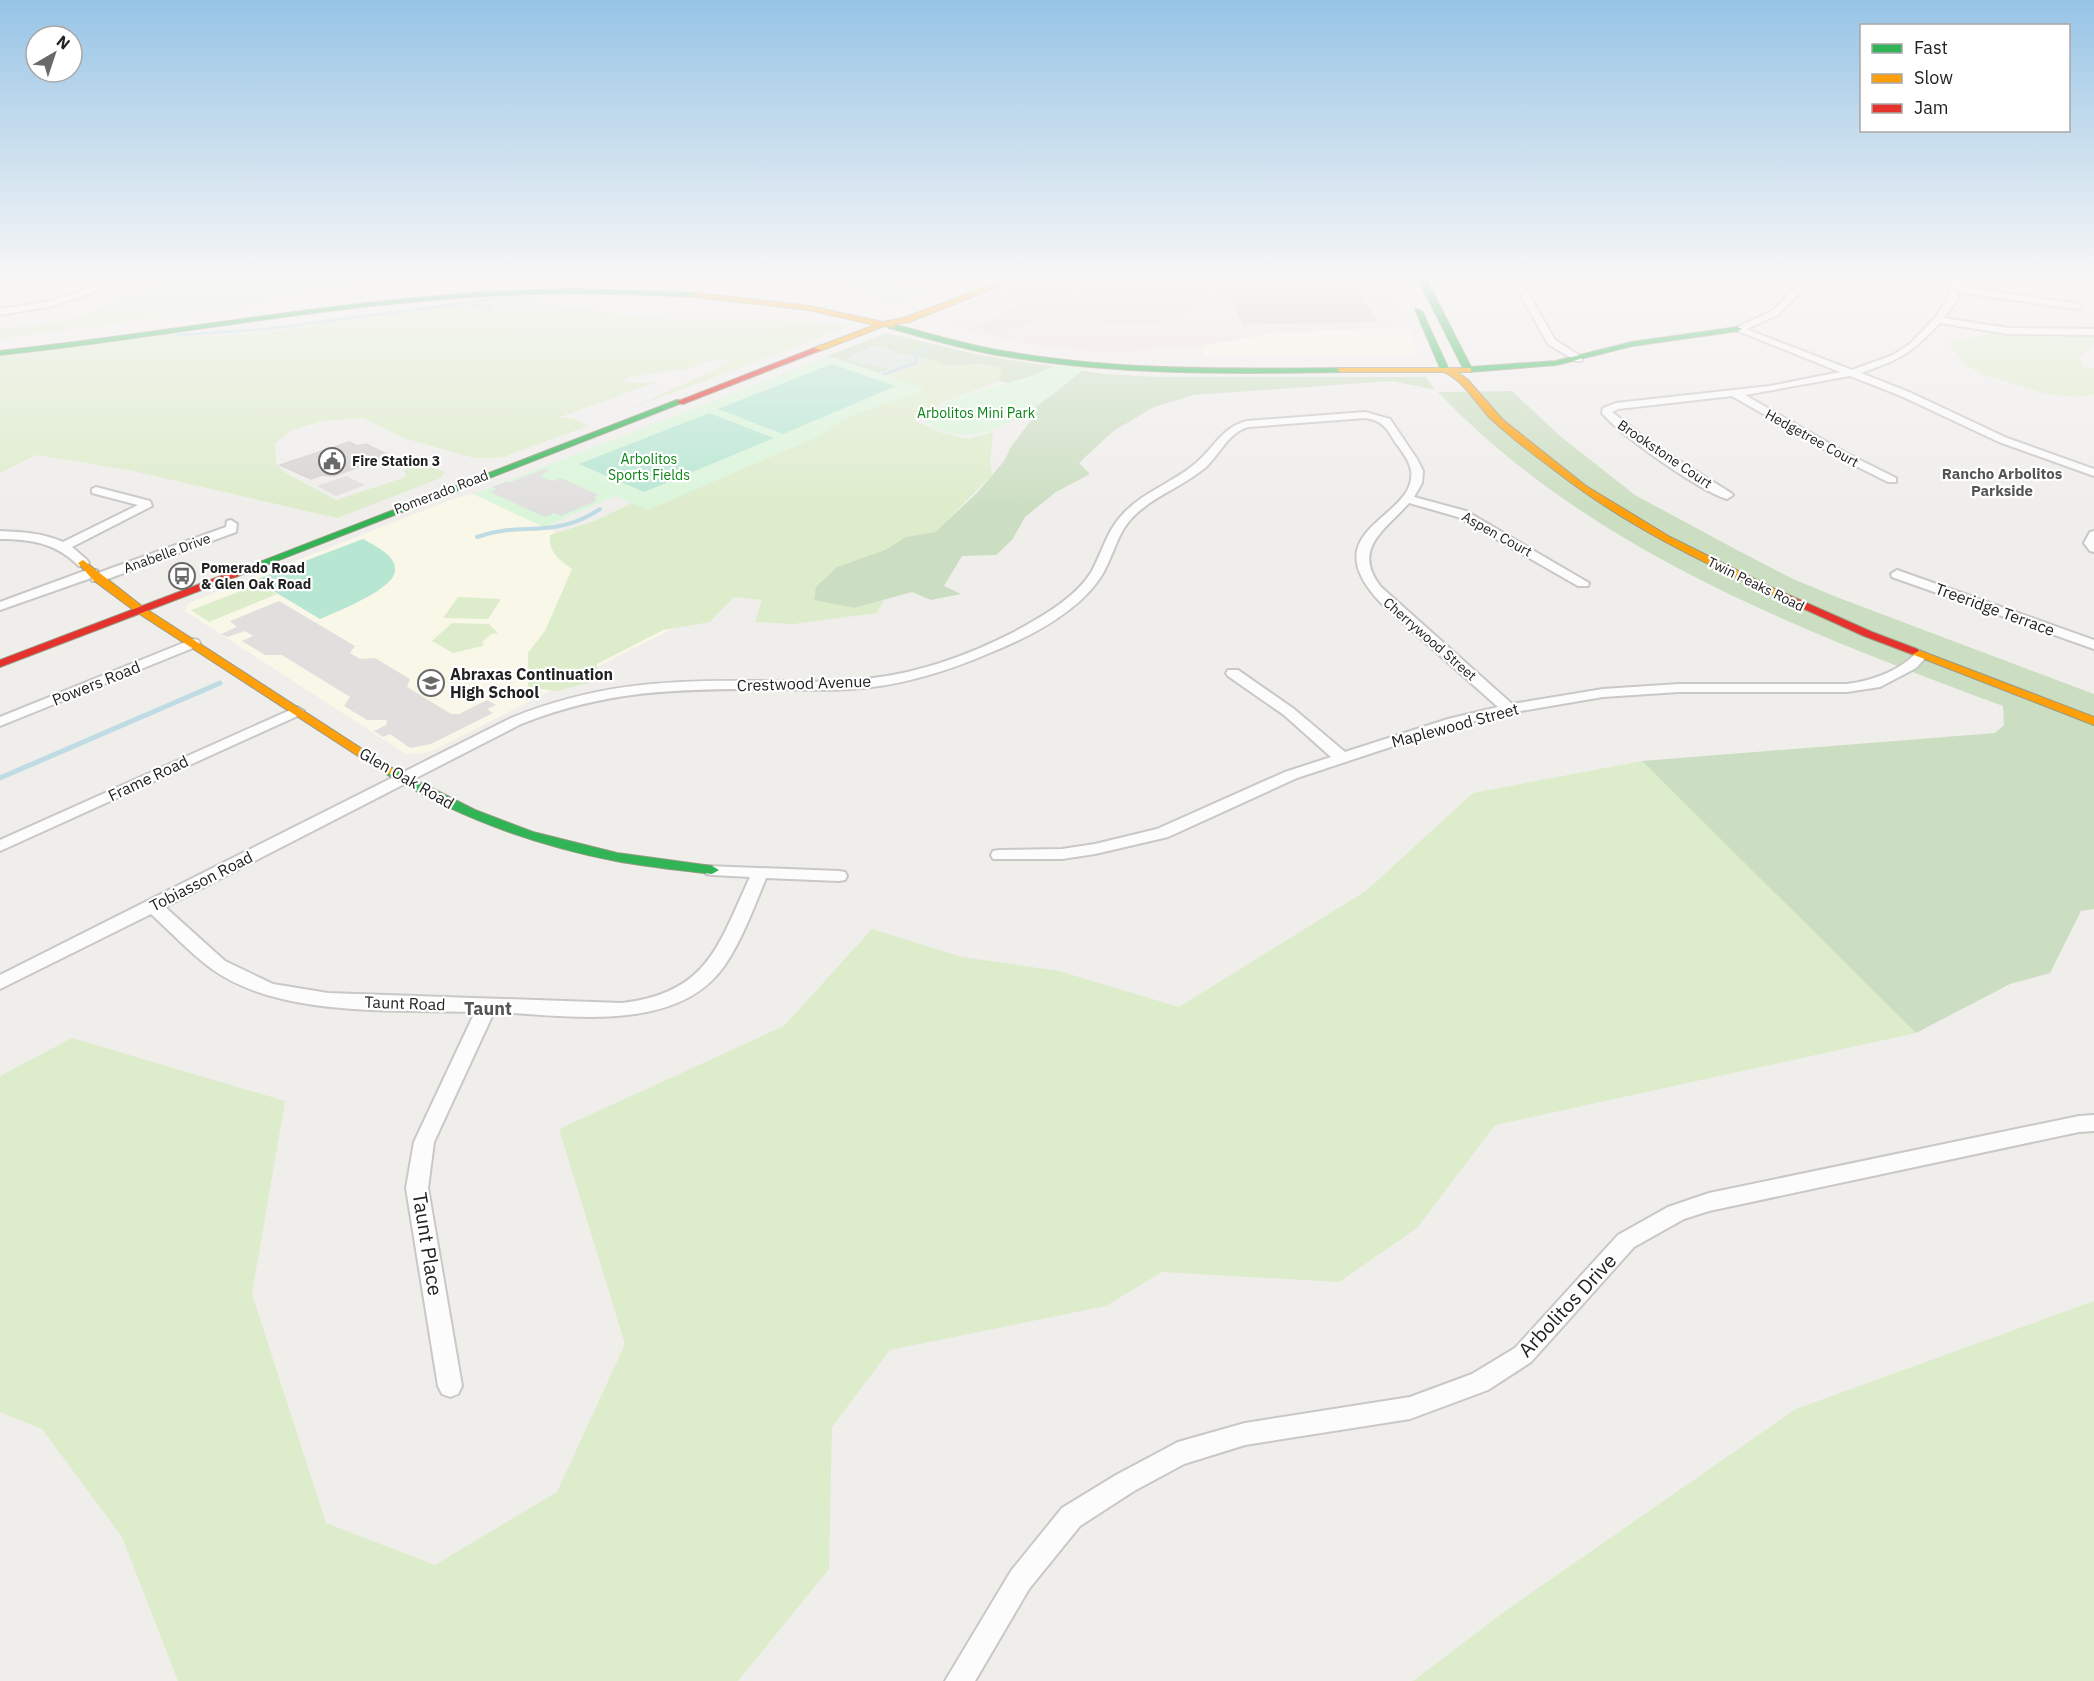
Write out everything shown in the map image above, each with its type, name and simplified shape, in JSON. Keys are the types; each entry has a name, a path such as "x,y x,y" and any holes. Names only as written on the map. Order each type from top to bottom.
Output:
{"main road":[{"name":"Pomerado Road","path":"0,664 789,357"},
{"path":"1033,357 1101,366 1179,371 1443,367"},
{"path":"1097,357 1200,363 1468,369 1529,366 1584,357"},
{"path":"1439,357 1443,367"},
{"name":"Twin Peaks Road","path":"1462,357 1485,406 1512,432 1559,471 1635,521 1707,561 1797,604 1921,655 2094,721"},
{"name":"Glen Oak Road","path":"90,572 139,609 403,779 438,799 517,831 605,854 712,870"}],"street":[{"path":"1812,357 1905,394 2003,440 2094,473"},
{"path":"1734,393 1852,373 1895,357"},
{"name":"Brookstone Court","path":"1727,495 1684,470 1628,432 1607,413 1607,410 1616,406 1734,393"},
{"name":"Hedgetree Court","path":"1734,393 1842,455 1892,480"},
{"name":"Crestwood Avenue","path":"403,779 524,717 552,705 585,696 664,685 852,685 906,677 954,663 1010,639 1069,603 1095,576 1114,532 1130,514 1196,470 1215,452 1235,426 1344,416 1377,416"},
{"name":"Cherrywood Street","path":"1377,416 1390,424 1415,466 1417,474 1414,487 1406,498 1368,539 1363,555 1364,571 1380,595 1509,709"},
{"path":"0,535 43,538 65,546 146,506 146,504 96,491"},
{"name":"Aspen Court","path":"1406,498 1462,513 1583,584"},
{"name":"Anabelle Drive","path":"90,572 232,529 231,524"},
{"path":"2094,536 2090,543 2094,548"},
{"name":"Glen Oak Road","path":"65,546 90,572"},
{"path":"0,606 90,572"},
{"name":"Treeridge Terrace","path":"1897,574 2094,645"},
{"name":"Powers Road","path":"0,722 193,643"},
{"name":"Maplewood Street","path":"999,855 1062,854 1095,849 1162,833 1291,774 1453,722 1509,709 1603,693 1679,688 1847,687 1875,684 1904,669 1921,655"},
{"path":"1233,673 1289,712 1341,757"},
{"name":"Frame Road","path":"0,846 297,711"},
{"name":"Tobiasson Road","path":"0,983 403,779"},
{"name":"Glen Oak Road","path":"712,870 839,876"},
{"name":"Taunt Road","path":"152,905 219,965 269,990 328,1000 622,1010 645,1008 673,998 706,976 720,960 760,873"},
{"name":"Taunt Place","path":"450,1386 417,1188 424,1142 487,1006"},
{"name":"Arbolitos Drive","path":"958,1681 1020,1580 1071,1517 1125,1483 1178,1454 1245,1434 1410,1408 1480,1382 1523,1355 1626,1241 1676,1213 1720,1200 2079,1124 2094,1123"}],"shaded area":[{"path":"926,358 917,364 897,369 876,367 845,359"},
{"path":"544,469 548,471 540,476 552,481 561,478 599,495 595,496 596,501 561,516 554,513 545,517 490,492 496,489 492,487"},
{"path":"346,476 365,485 336,496 317,486"},
{"name":"Abraxas Continuation High School","path":"473,494 715,607 430,752 412,754 406,754 185,611 188,604 194,601 455,498"},
{"path":"279,601 355,646 350,653 360,659 375,658 410,679 407,687 451,714 459,714 487,700 496,705 487,709 493,713 431,744 410,748 390,734 383,737 374,731 386,725 387,720 367,720 344,706 350,697 282,655 265,655 242,641 253,636 245,631 227,637 221,634 237,627 230,621"}],"green space":[{"path":"0,357 767,357 627,410 732,362 720,358 686,369 628,377 622,383 657,382 560,417 574,419 588,426 503,457 474,458 403,438 363,418 323,421 292,430 275,444 276,464 286,473 336,500 406,477 404,470 421,463 445,472 441,478 337,518 124,469 36,455 0,473"},
{"name":"Arbolitos Sports Fields","path":"825,357 833,357 926,389 857,414 819,436 648,510 615,496 544,527 473,494"},
{"path":"831,357 849,357 846,359 891,369 878,373"},
{"path":"922,357 994,357 1104,374 1156,377 1426,377 1435,390 1392,381 1194,395 1154,407 1112,432 1079,463 1090,474 1056,492 1025,517 1012,540 996,555 962,556 944,586 961,594 931,600 912,592 854,608 814,600 816,587 837,567 885,550 906,537 935,532 978,492 1004,461 1011,447 1031,420 1038,401 1049,391 1000,381 1001,368 981,364 947,366"},
{"path":"1959,357 2080,357 2084,367 2094,368 2094,395 2075,397 2046,394 1984,375 1965,365"},
{"path":"926,358 947,366 981,364 1001,368 1000,381 940,403 916,421 942,433 969,439 993,432 990,461 992,475 935,532 907,537 885,550 837,567 815,600 854,608 884,600 877,613 793,624 755,622 762,600 734,597 710,622 663,630 597,664 596,681 557,691 528,687 528,653 545,631 572,569 553,551 550,535 595,521 644,497 878,373 917,366"},
{"path":"831,364 896,386 783,434 718,409"},
{"name":"Arbolitos Mini Park","path":"1055,365 1085,368 1030,411 987,432 965,435 943,431 923,419 953,400 1022,379"},
{"path":"1512,391 1560,436 1635,495 1737,550 1793,579 1839,598 2094,694 2094,909 2081,911 2050,973 2010,984 1916,1033 1642,761 1995,733 2004,725 2003,706 1851,648 1776,616 1702,581 1630,541 1562,498 1497,448 1438,392"},
{"path":"709,413 774,438 644,492 579,464"},
{"path":"363,539 384,551 392,560 395,571 392,578 385,586 363,600 320,619 255,580"},
{"path":"259,584 277,594 209,622 191,610"},
{"path":"458,597 501,599 488,619 443,618"},
{"path":"452,623 489,624 498,633 491,634 482,642 484,645 482,646 453,653 432,641"},
{"path":"1642,761 1916,1033 1495,1125 1417,1228 1339,1282 1162,1272 1106,1306 890,1350 832,1427 829,1569 738,1681 178,1681 122,1537 42,1429 0,1412 0,1076 72,1038 285,1101 252,1294 326,1523 435,1565 557,1492 625,1344 559,1129 784,1026 872,929 962,957 1059,971 1179,1007 1366,891 1473,793"},
{"path":"2094,1301 2094,1681 1413,1681 1508,1609 1796,1409"}],"building":[{"name":"Fire Station 3","path":"349,442 357,446 366,444 390,456 334,476 322,475 311,479 280,465"}],"waterway":[{"path":"884,374 916,363 916,357"},
{"path":"477,537 493,532 568,524 600,509"},
{"path":"0,778 220,683"}],"traffic: fast":[{"path":"1029,357 1098,366 1179,370 1341,370"},
{"path":"1439,357 1445,370"},
{"path":"1462,357 1468,370"},
{"path":"1468,370 1556,363 1578,357"},
{"path":"234,574 680,402"},
{"path":"390,771 471,813 529,835 617,857 712,870"}],"traffic: slow":[{"path":"1341,370 1468,370"},
{"path":"1445,370 1464,381 1492,414 1583,488 1667,539 1784,596"},
{"path":"83,563 97,578 139,609 390,771"},
{"path":"1913,651 2094,721"}],"traffic: jam":[{"path":"680,402 797,357"},
{"path":"0,664 234,574"},
{"path":"1784,596 1868,634 1913,651"}],"place":[{"name":"Fire Station 3","path":"332,461"},
{"name":"Pomerado Road & Glen Oak Road","path":"182,576"},
{"name":"Abraxas Continuation High School","path":"431,683"}],"district":[{"name":"Rancho Arbolitos Parkside","path":"2002,482"},
{"name":"Taunt","path":"488,1008"}]}
